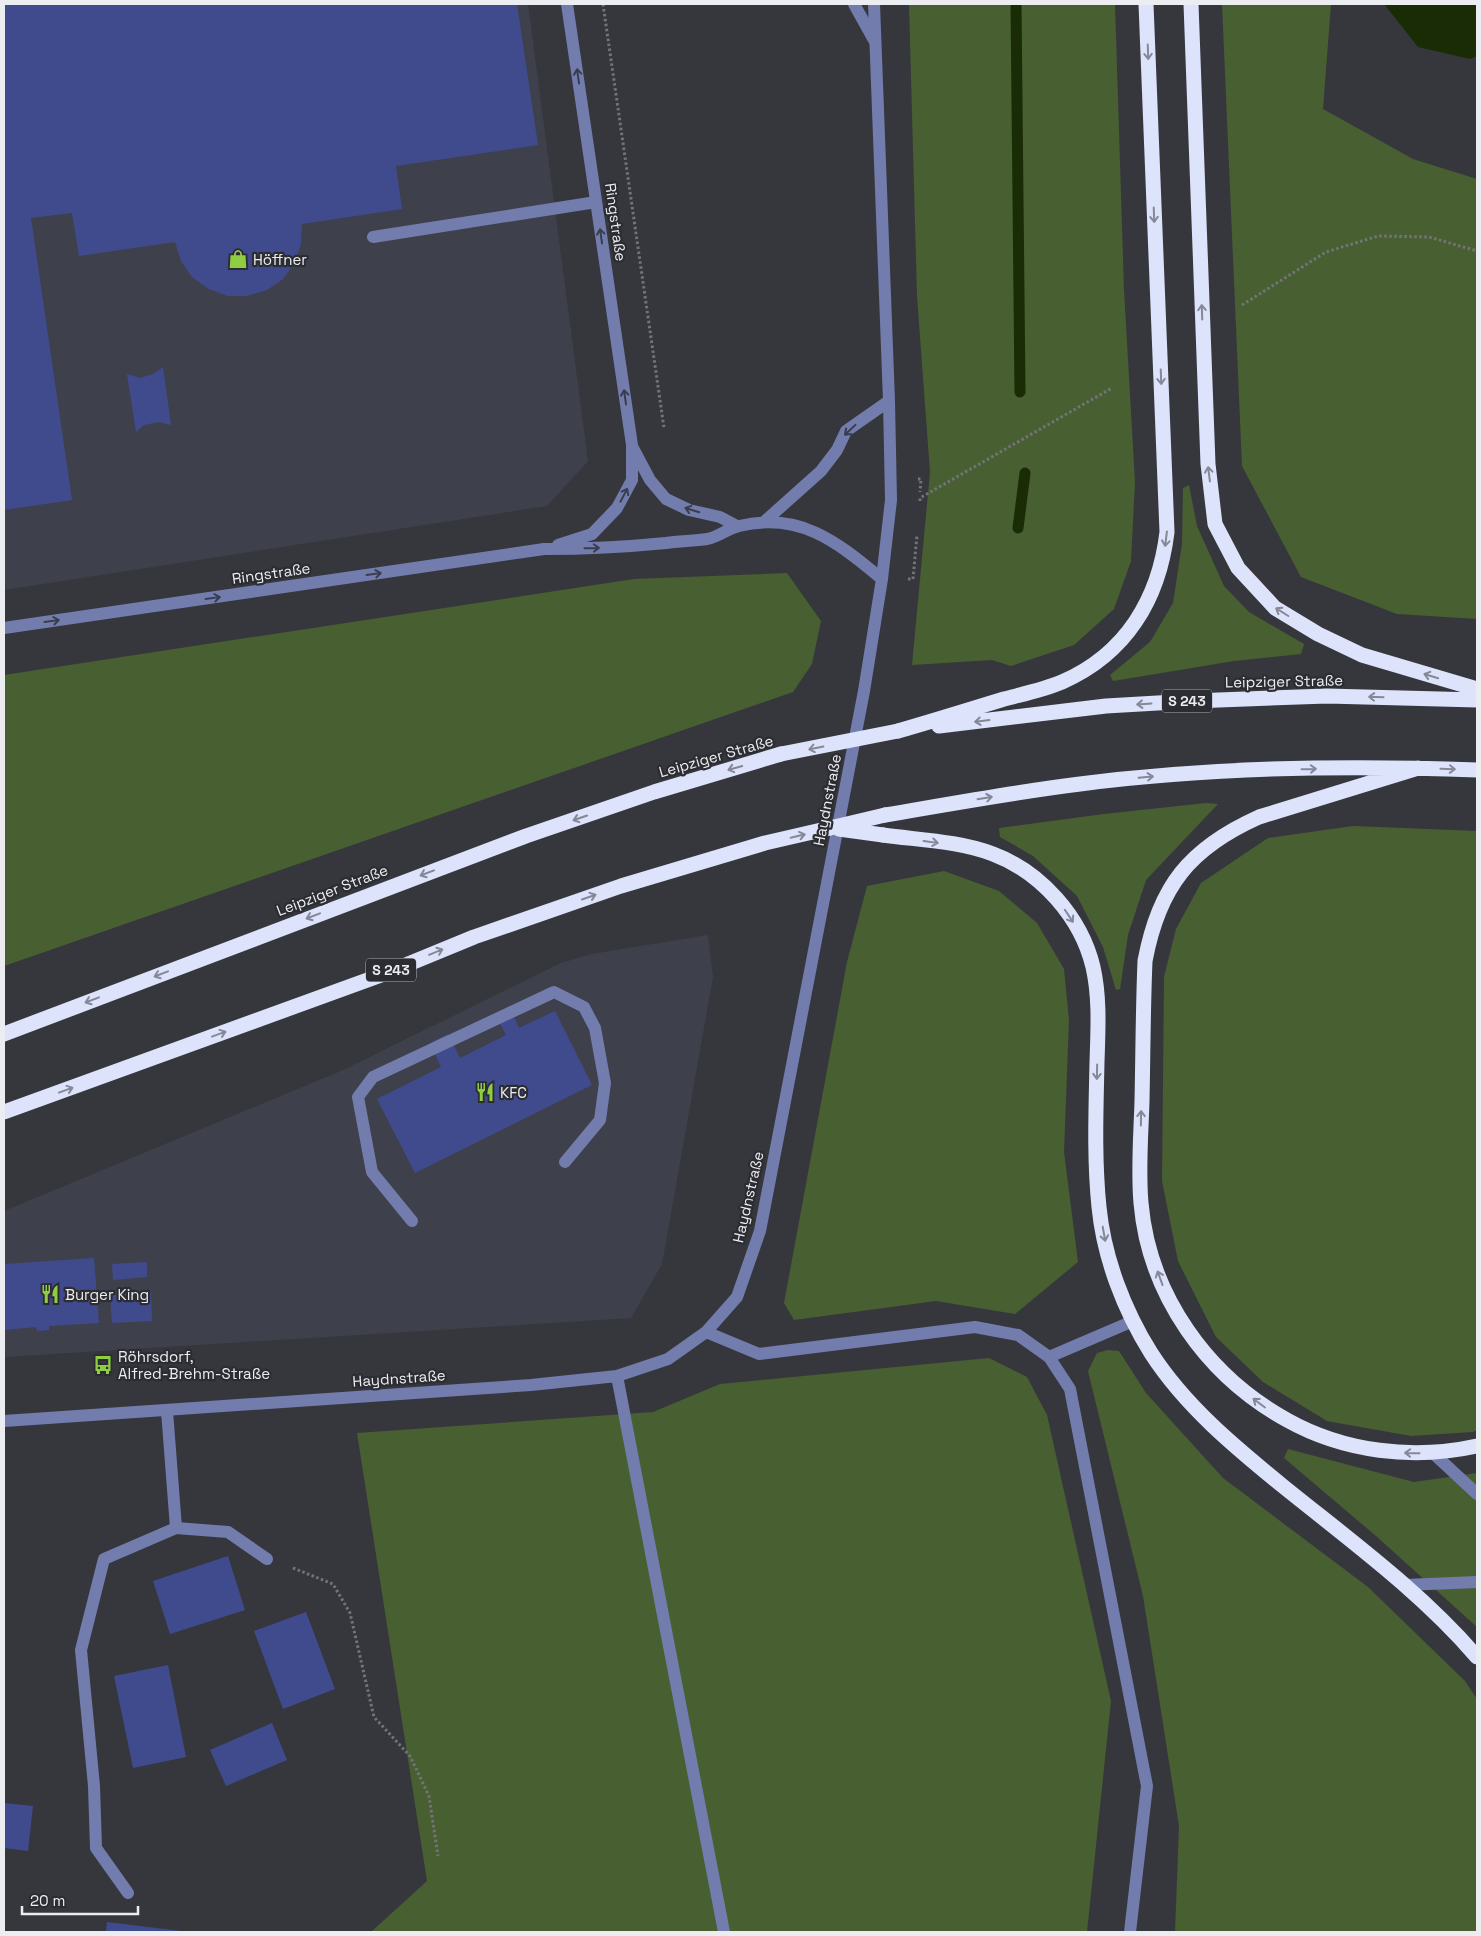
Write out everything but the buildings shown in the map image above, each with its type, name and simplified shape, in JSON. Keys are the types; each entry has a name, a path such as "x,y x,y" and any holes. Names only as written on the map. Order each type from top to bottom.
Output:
{"highway":[{"path":"898,731 1061,682 1087,668 1111,650 1131,629 1146,607 1157,583 1164,558 1167,532 1146,4"},
{"path":"1191,4 1208,464 1215,524 1238,568 1275,608 1318,634 1362,655 1477,690"},
{"name":"Leipziger Straße","path":"4,1034 526,836 654,792 781,754 898,731 1106,706 1327,696 1477,700"},
{"path":"1477,770 1418,768 1259,817 1234,828 1211,843 1190,862 1173,883 1160,907 1150,934 1145,961 1141,1188 1141,1204 1149,1245 1162,1284 1181,1321 1204,1354 1234,1384 1266,1409 1302,1429 1334,1441 1366,1449 1399,1453 1433,1453 1477,1446"},
{"name":"S 243","path":"4,1112 384,974 483,934 621,886 765,843 886,815 981,798 1081,784 1194,773 1418,768"},
{"path":"830,828 971,847 993,854 1015,864 1034,878 1052,894 1069,915 1083,939 1092,965 1097,992 1095,1148 1099,1208 1106,1245 1118,1284 1133,1321 1173,1383 1198,1411 1232,1444 1405,1585 1449,1625 1477,1656"},
{"path":"4,1118 20,1106"}],"street":[{"name":"Ringstraße","path":"544,549 592,534 617,508 632,480 632,445 568,4"},
{"path":"854,4 875,42"},
{"path":"764,522 821,471 836,450 846,431 889,401 874,4"},
{"path":"373,237 596,202"},
{"name":"Haydnstraße","path":"4,1421 531,1385 617,1376 668,1359 706,1332 737,1297 760,1231 862,701 882,579 890,500 889,401"},
{"name":"Ringstraße","path":"632,445 650,480 666,499 690,510 720,517 737,526"},
{"name":"Ringstraße","path":"4,628 544,549 611,548 709,538 737,526 764,522 797,526 824,535 842,546 882,579"},
{"path":"412,1221 372,1172 358,1097 373,1077 554,992 584,1007 595,1028 604,1083 600,1120 565,1162"},
{"path":"1049,1357 1133,1321"},
{"path":"706,1332 759,1354 975,1327 1018,1335 1049,1357 1070,1388 1147,1786 1130,1932"},
{"path":"617,1376 724,1932"},
{"path":"167,1411 176,1528"},
{"path":"1433,1453 1477,1494"},
{"path":"128,1893 96,1848 94,1786 81,1650 104,1559 176,1528 228,1532 267,1559"},
{"path":"1405,1585 1477,1582"}],"path":[{"path":"603,4 664,428"},
{"path":"1242,305 1326,252 1378,236 1429,238 1477,251"},
{"path":"919,507 920,498 1112,388"},
{"path":"882,579 913,578 917,534"},
{"path":"267,1559 333,1584 350,1613 374,1717 410,1756 429,1796 438,1856"}],"shaded area":[{"path":"4,4 528,4 588,461 547,506 4,590"},
{"path":"909,4 1115,4 1124,290 1135,482 1131,561 1114,609 1074,645 1011,666 992,660 912,665 930,472 917,296"},
{"path":"1222,4 1331,4 1323,109 1413,159 1477,179 1477,619 1397,614 1301,577 1242,466"},
{"path":"1384,4 1477,4 1477,56 1470,59 1418,47"},
{"path":"1189,485 1197,526 1224,586 1249,612 1304,644 1301,654 1234,661 1113,681 1110,675 1150,642 1173,603 1182,544 1183,488"},
{"path":"787,573 821,621 812,664 793,692 4,966 4,675 634,579"},
{"path":"1206,803 1218,804 1146,880 1128,935 1120,989 1116,990 1103,947 1077,896 1033,856 1000,837 999,828"},
{"path":"1353,826 1477,831 1477,1430 1473,1432 1411,1436 1327,1421 1263,1382 1216,1337 1178,1261 1162,1181 1164,977 1176,929 1201,883 1268,838"},
{"path":"944,871 999,891 1037,923 1064,969 1069,1020 1064,1152 1078,1262 1015,1314 936,1301 794,1320 784,1303 847,962 867,886"},
{"path":"708,935 713,977 662,1264 631,1318 4,1357 4,1211 341,1071 561,963 592,954"},
{"path":"1108,1350 1119,1351 1146,1393 1223,1478 1368,1587 1465,1681 1477,1699 1477,1932 1175,1932 1179,1826 1143,1596 1088,1371 1097,1353"},
{"path":"989,1358 1027,1377 1047,1415 1111,1701 1087,1932 371,1932 427,1881 357,1433 653,1412 720,1384"},
{"path":"1288,1449 1414,1482 1477,1473 1477,1627 1376,1536 1284,1458"}],"waterway":[{"path":"1016,4 1020,392"},
{"path":"1018,528 1025,473"}],"place":[{"name":"Höffner","path":"238,259"},
{"name":"KFC","path":"485,1092"},
{"name":"Burger King","path":"50,1294"},
{"name":"Röhrsdorf, Alfred-Brehm-Straße","path":"103,1365"}]}
